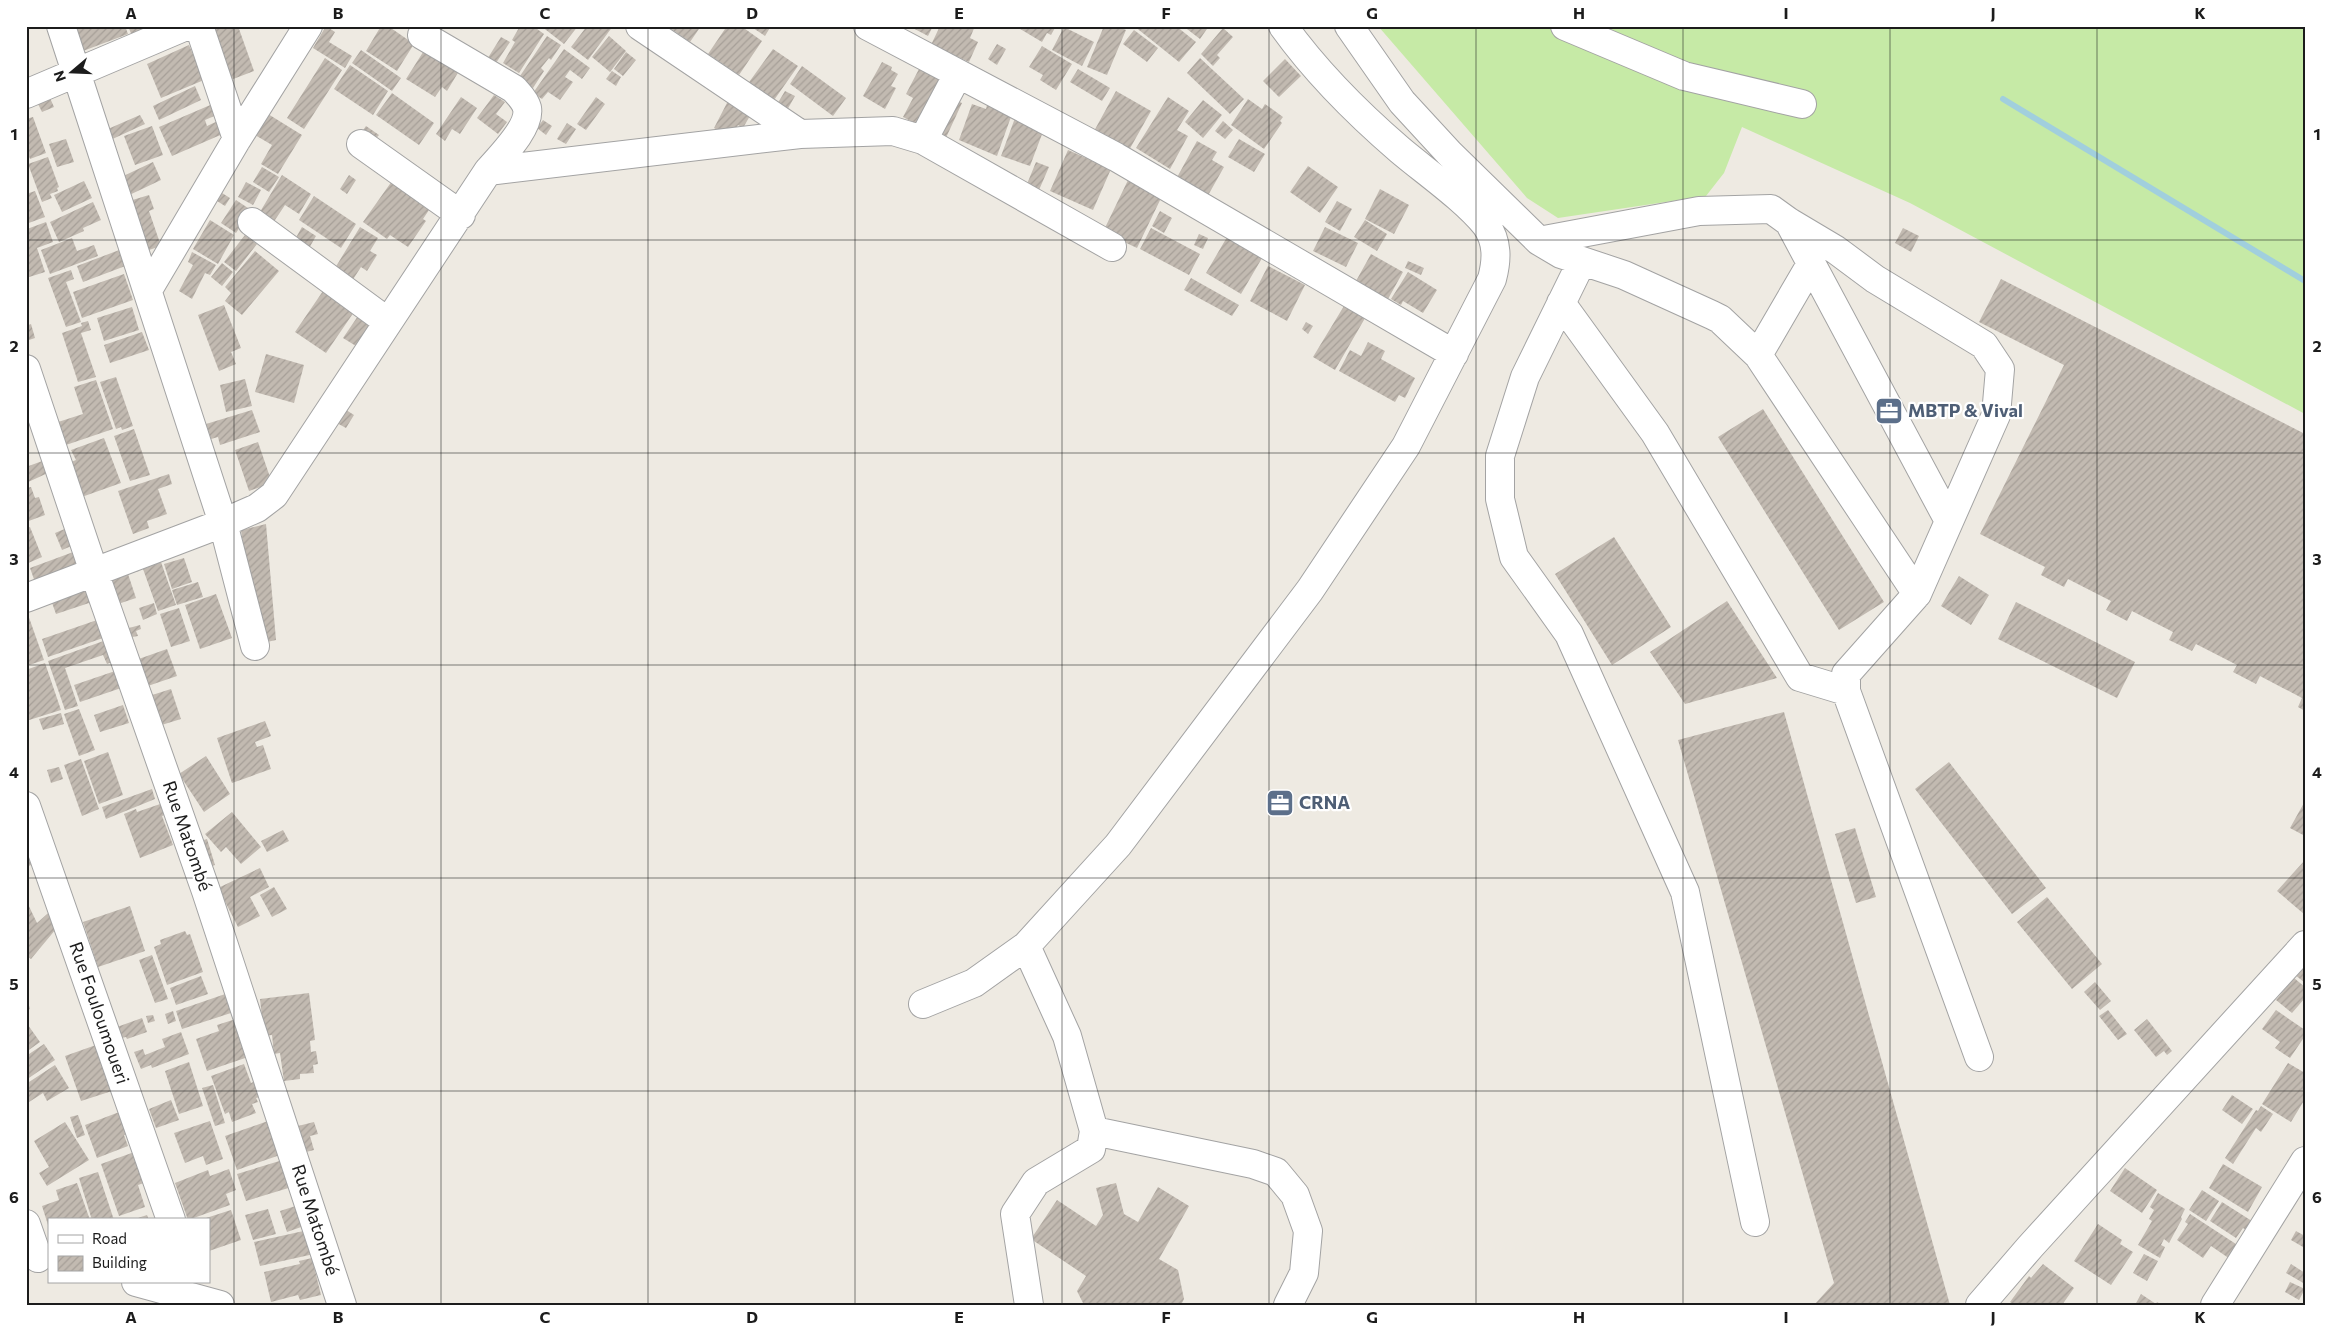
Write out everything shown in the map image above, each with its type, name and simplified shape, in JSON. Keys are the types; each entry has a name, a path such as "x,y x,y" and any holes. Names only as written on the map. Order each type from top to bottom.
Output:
{"street":[{"path":"61,26 223,523 255,646"},
{"path":"26,94 186,26"},
{"path":"199,26 237,139"},
{"path":"148,290 237,139 308,26"},
{"path":"640,26 800,134"},
{"path":"868,26 1116,157 1454,354"},
{"path":"924,1004 974,983 1026,946 1118,845 1310,590 1406,446 1492,279 1496,263 1496,246 1486,226 1466,206 1382,135 1339,93 1283,26"},
{"path":"1349,26 1402,102 1449,153 1539,241 1561,254 1624,275 1720,319 1758,355 1917,594"},
{"path":"1565,26 1684,76 1802,104"},
{"path":"26,598 223,523 257,508 274,495 488,171 523,128 528,118 527,108 522,98 514,89 422,35"},
{"path":"923,140 958,74"},
{"path":"488,171 800,134 893,131 923,140 1112,247"},
{"path":"361,144 460,215"},
{"path":"1539,241 1700,211 1771,208 1789,222 1836,250 1875,279 1984,345 2000,369 1996,415 1917,594 1846,674 1846,691 1979,1057"},
{"path":"252,222 388,322"},
{"path":"1789,222 1949,521"},
{"path":"1582,261 1525,377 1500,456 1500,499 1514,557 1569,634 1685,892 1755,1222"},
{"path":"1758,355 1811,264"},
{"path":"1561,303 1655,433 1800,676 1846,691"},
{"name":"Rue Matombé","path":"26,369 94,572 206,890 342,1305"},
{"name":"Rue Fouloumoueri","path":"26,806 170,1218"},
{"path":"1980,1305 2030,1247 2305,945"},
{"path":"1026,946 1067,1036 1094,1131 1091,1149 1036,1182 1015,1214 1029,1305"},
{"path":"1094,1131 1254,1164 1276,1172 1295,1195 1308,1231 1304,1273 1288,1305"},
{"path":"2215,1305 2305,1161"},
{"path":"26,1224 38,1257"},
{"path":"146,1284 204,1295"}],"green space":[{"path":"1378,26 2301,26 2305,32 2305,414 1910,203 1742,127 1724,173 1706,196 1558,218 1527,198"}],"building":[{"path":"125,26 128,34 83,51 75,27"},
{"path":"128,26 159,26 132,36"},
{"path":"208,26 238,26 254,71 228,81"},
{"path":"326,26 335,32 329,42 352,56 345,68 313,48"},
{"path":"381,26 388,26 414,44 397,71 366,51"},
{"path":"520,26 533,26 544,34 519,73 503,63 515,42 512,40"},
{"path":"541,26 578,26 564,44"},
{"path":"587,26 613,26 588,60 571,47"},
{"path":"667,26 701,26 690,42"},
{"path":"727,26 741,26 762,41 739,75 708,54"},
{"path":"750,26 771,26 765,36"},
{"path":"909,26 933,26 928,36"},
{"path":"940,26 975,26 970,38 978,42 969,62 931,45"},
{"path":"1015,26 1056,26 1051,35 1047,33 1042,42"},
{"path":"1104,26 1116,26 1126,30 1107,75 1087,67"},
{"path":"1134,26 1176,26 1196,42 1179,62"},
{"path":"1183,26 1209,26 1200,39"},
{"path":"1064,27 1094,42 1082,66 1052,50"},
{"path":"1223,28 1233,37 1217,55 1220,58 1213,66 1201,54"},
{"path":"1134,30 1158,48 1147,62 1123,44"},
{"path":"547,36 561,45 551,60 549,58 541,68 544,71 533,88 518,79"},
{"path":"609,36 626,51 610,72 592,57"},
{"path":"501,37 510,42 494,66 486,61"},
{"path":"997,44 1006,49 997,65 988,59"},
{"path":"189,45 204,80 161,98 147,64"},
{"path":"1042,46 1072,64 1056,90 1040,80 1043,75 1029,67"},
{"path":"425,49 459,71 447,91 442,87 435,97 406,79"},
{"path":"564,49 590,68 582,79 570,70 565,77 573,82 560,100 548,92 542,99 533,93"},
{"path":"773,49 798,66 772,103 747,85"},
{"path":"361,50 401,78 392,91 352,63"},
{"path":"626,52 636,60 623,76 614,69"},
{"path":"325,58 342,70 304,129 287,118"},
{"path":"1200,58 1244,99 1230,114 1187,73"},
{"path":"1285,59 1301,76 1279,97 1263,81"},
{"path":"882,62 892,67 891,70 898,74 891,86 896,88 885,109 863,96"},
{"path":"350,65 388,91 373,115 334,89"},
{"path":"802,66 846,98 833,116 790,84"},
{"path":"919,69 941,80 918,125 903,117 913,98 906,94"},
{"path":"1078,69 1110,88 1102,101 1070,82"},
{"path":"612,71 621,77 616,86 606,79"},
{"path":"195,86 201,100 159,120 153,106"},
{"path":"785,91 795,96 786,112 776,106"},
{"path":"1116,91 1151,111 1128,152 1093,133"},
{"path":"392,93 434,123 419,145 376,115"},
{"path":"494,95 505,102 496,114 507,122 498,134 477,118"},
{"path":"461,97 477,108 460,134 452,129 445,141 436,134"},
{"path":"596,97 605,104 586,130 577,124"},
{"path":"1168,97 1189,111 1177,130 1188,136 1170,169 1136,148"},
{"path":"50,98 54,107 42,112 38,104"},
{"path":"951,98 962,103 944,142 933,137"},
{"path":"1248,99 1262,109 1265,104 1283,117 1280,121 1282,123 1264,149 1231,125"},
{"path":"1203,100 1222,115 1203,138 1185,122"},
{"path":"728,101 751,114 743,128 738,125 733,134 722,133 714,128"},
{"path":"215,103 219,114 205,120 207,126 220,120 225,133 172,156 159,127"},
{"path":"972,104 986,109 987,105 1012,114 997,156 959,140"},
{"path":"268,114 302,135 278,174 261,164 272,145 255,135"},
{"path":"140,115 145,124 106,142 101,132"},
{"path":"33,117 46,153 30,159 26,149 26,119"},
{"path":"1015,118 1044,129 1030,166 1001,156"},
{"path":"543,120 552,126 546,135 537,128"},
{"path":"1223,121 1233,130 1225,139 1215,131"},
{"path":"567,123 576,129 566,144 557,139"},
{"path":"152,126 163,155 135,165 124,136"},
{"path":"366,126 379,135 371,144 359,136"},
{"path":"66,139 74,162 57,167 49,144"},
{"path":"1239,139 1265,154 1254,172 1228,157"},
{"path":"1197,141 1217,152 1212,160 1224,167 1206,199 1175,181"},
{"path":"1068,150 1111,169 1093,210 1050,191"},
{"path":"48,157 59,187 57,188 58,191 50,194 52,198 42,202 28,164"},
{"path":"153,162 161,180 123,198 115,180"},
{"path":"1036,162 1049,167 1039,190 1027,184"},
{"path":"1308,166 1338,187 1320,213 1290,192"},
{"path":"262,167 279,177 269,192 253,182"},
{"path":"282,175 311,194 299,214 285,205 271,226 257,217"},
{"path":"349,175 356,180 347,194 340,189"},
{"path":"1129,178 1163,194 1137,248 1103,232"},
{"path":"84,181 92,198 62,212 54,195"},
{"path":"392,181 418,199 416,201 429,210 423,219 426,221 408,247 390,235 387,239 363,222"},
{"path":"246,182 261,190 253,205 238,197"},
{"path":"1380,189 1409,205 1394,234 1365,219"},
{"path":"35,191 45,217 26,224 26,194"},
{"path":"222,193 230,198 225,206 217,201"},
{"path":"149,195 154,209 149,211 161,246 143,252 126,202"},
{"path":"314,196 356,224 341,248 299,220"},
{"path":"236,200 251,210 236,233 221,223"},
{"path":"1337,201 1352,209 1340,231 1325,222"},
{"path":"93,202 101,220 83,228 84,231 59,242 50,222"},
{"path":"1160,211 1172,218 1164,233 1152,226"},
{"path":"210,220 234,235 218,264 193,249"},
{"path":"1365,220 1387,234 1377,251 1354,237"},
{"path":"46,222 53,242 37,248 45,272 26,278 27,229"},
{"path":"302,227 316,236 308,250 294,241"},
{"path":"360,227 378,238 370,251 377,255 367,271 361,267 350,284 332,273"},
{"path":"1325,227 1358,243 1346,267 1313,251"},
{"path":"1151,228 1200,254 1189,275 1140,249"},
{"path":"1903,228 1919,236 1911,252 1895,243"},
{"path":"1230,232 1265,253 1241,294 1206,273"},
{"path":"1199,234 1208,238 1203,249 1194,245"},
{"path":"245,235 257,244 236,271 224,262"},
{"path":"72,238 77,251 94,245 98,256 50,274 41,250"},
{"path":"122,249 128,265 83,282 77,266"},
{"path":"255,251 279,271 242,315 225,301 231,293 225,287"},
{"path":"192,252 216,265 210,275 205,273 192,299 179,291 193,265 188,262"},
{"path":"1371,254 1403,272 1388,299 1356,281"},
{"path":"1408,261 1424,268 1421,275 1405,268"},
{"path":"222,263 233,272 222,286 211,277"},
{"path":"1268,266 1305,285 1287,321 1250,301"},
{"path":"71,270 74,279 66,282 81,322 66,327 48,278"},
{"path":"1408,272 1437,290 1423,313 1403,301 1401,305 1391,299"},
{"path":"124,274 133,300 82,318 73,292"},
{"path":"1191,278 1239,305 1232,316 1184,290"},
{"path":"2001,279 2305,434 2305,711 2298,707 2302,698 2260,676 2256,684 2233,672 2237,665 2196,644 2192,651 2169,640 2173,632 2132,611 2127,621 2106,610 2111,601 2068,579 2064,587 2041,575 2045,567 1980,534 2064,365 1979,322"},
{"path":"323,291 354,312 326,353 295,332"},
{"path":"1347,301 1368,313 1335,370 1313,357"},
{"path":"224,305 241,348 231,352 236,364 219,371 198,315"},
{"path":"132,307 139,330 104,341 97,318"},
{"path":"358,316 370,324 356,346 343,338"},
{"path":"88,321 91,330 81,333 96,377 78,382 62,333 82,326 81,323"},
{"path":"1306,322 1313,326 1308,334 1302,329"},
{"path":"31,324 35,338 26,341 26,326"},
{"path":"142,332 149,350 110,363 104,345"},
{"path":"1368,342 1385,351 1381,359 1415,378 1405,398 1399,395 1395,402 1339,371 1350,350 1361,356"},
{"path":"266,354 304,365 294,403 255,392"},
{"path":"116,377 133,426 122,430 121,427 116,429 100,382"},
{"path":"245,379 252,406 226,412 220,385"},
{"path":"96,380 113,429 63,446 55,423 83,414 74,387"},
{"path":"343,408 354,415 346,428 335,422"},
{"path":"1763,409 1884,602 1839,630 1718,437"},
{"path":"252,410 260,432 220,445 218,437 211,439 206,424"},
{"path":"134,429 150,475 130,481 114,436"},
{"path":"104,438 121,483 76,499 64,465 76,460 71,450"},
{"path":"258,442 272,483 249,491 235,450"},
{"path":"45,460 50,472 26,483 26,467"},
{"path":"169,474 172,484 158,489 167,514 147,521 149,528 133,534 118,491"},
{"path":"31,487 35,498 39,497 45,515 26,522 26,488"},
{"path":"266,524 276,640 258,644 241,530"},
{"path":"30,527 42,557 26,564 26,528"},
{"path":"67,528 74,545 62,550 55,533"},
{"path":"1614,537 1671,627 1612,665 1555,574"},
{"path":"76,551 82,569 36,585 30,568"},
{"path":"184,558 192,582 172,589 164,564"},
{"path":"161,562 176,605 158,611 143,569"},
{"path":"138,567 139,571 128,574 136,598 112,606 103,578"},
{"path":"1959,576 1989,595 1971,625 1941,606"},
{"path":"198,582 203,597 177,605 172,590"},
{"path":"88,588 92,602 56,614 51,600"},
{"path":"216,594 232,638 200,649 185,605"},
{"path":"1727,601 1777,678 1685,704 1650,652"},
{"path":"2016,602 2135,662 2117,698 1998,639"},
{"path":"154,603 157,614 143,620 139,608"},
{"path":"179,608 190,641 171,647 160,614"},
{"path":"26,609 44,660 26,666"},
{"path":"100,619 106,637 48,657 42,639"},
{"path":"140,625 141,629 136,631 138,636 132,637 129,628"},
{"path":"109,639 116,660 107,664 103,655 65,668 78,706 65,710 48,661"},
{"path":"167,649 177,676 142,688 133,661"},
{"path":"45,663 61,710 26,721 26,670"},
{"path":"121,669 127,686 80,702 74,685"},
{"path":"171,689 181,719 155,727 146,697"},
{"path":"123,705 129,723 100,732 94,715"},
{"path":"79,709 95,750 79,756 64,714"},
{"path":"1784,712 1950,1305 1814,1305 1834,1283 1678,740"},
{"path":"61,713 64,724 43,730 39,719"},
{"path":"265,721 271,736 255,742 257,747 263,745 271,769 232,783 217,738"},
{"path":"108,752 123,795 99,804 84,761"},
{"path":"206,756 230,794 204,812 179,774"},
{"path":"81,759 99,809 82,816 64,765"},
{"path":"1949,762 2046,888 2012,914 1915,789"},
{"path":"59,767 63,779 51,783 47,770"},
{"path":"152,789 155,799 106,819 102,807"},
{"path":"2305,801 2305,836 2290,828"},
{"path":"166,802 170,813 162,816 173,845 140,858 124,814 136,809 137,812"},
{"path":"232,812 261,847 241,864 226,847 221,852 205,834"},
{"path":"1855,828 1876,897 1856,903 1835,834"},
{"path":"283,830 289,841 267,852 261,841"},
{"path":"207,839 215,865 206,868 197,842"},
{"path":"26,847 39,862 26,867"},
{"path":"2305,860 2305,913 2304,914 2277,891"},
{"path":"260,868 269,887 250,897 260,916 238,927 218,888"},
{"path":"274,887 287,909 272,917 260,895"},
{"path":"2047,897 2102,964 2072,989 2017,922"},
{"path":"26,900 37,923 55,907 61,923 31,959 26,956 26,939 29,936 26,931"},
{"path":"130,906 145,951 98,967 83,922"},
{"path":"185,931 187,935 190,934 203,972 167,985 154,947 161,944 160,940"},
{"path":"152,955 168,999 155,1003 139,960"},
{"path":"2305,961 2305,983 2294,974"},
{"path":"201,976 208,994 176,1005 170,988"},
{"path":"2294,978 2305,987 2305,998 2292,1013 2276,1000"},
{"path":"2095,982 2111,1001 2100,1010 2084,992"},
{"path":"231,992 237,1011 182,1029 176,1011"},
{"path":"309,993 315,1040 310,1041 311,1052 316,1051 318,1064 313,1065 314,1073 300,1074 300,1079 284,1081 280,1053 274,1054 272,1035 264,1036 260,999"},
{"path":"26,996 30,1009 26,1011"},
{"path":"2108,1010 2127,1034 2118,1040 2099,1016"},
{"path":"2276,1010 2305,1030 2305,1036 2290,1058 2275,1048 2280,1042 2262,1029"},
{"path":"173,1011 176,1021 168,1024 165,1014"},
{"path":"153,1015 155,1021 148,1023 146,1016"},
{"path":"142,1018 147,1032 127,1039 126,1037 121,1038 117,1027"},
{"path":"239,1018 251,1056 207,1071 196,1039 219,1031 217,1025"},
{"path":"2147,1019 2172,1051 2167,1055 2164,1051 2156,1057 2134,1030"},
{"path":"28,1025 40,1042 26,1052 26,1026"},
{"path":"181,1032 189,1054 152,1068 151,1065 141,1069 134,1052 143,1049 145,1055 165,1047 162,1039"},
{"path":"44,1044 55,1060 26,1080 26,1056"},
{"path":"96,1045 112,1091 81,1101 65,1056"},
{"path":"189,1062 203,1106 179,1114 165,1071"},
{"path":"2288,1063 2305,1073 2305,1099 2291,1122 2262,1104"},
{"path":"244,1064 251,1083 258,1080 264,1096 256,1098 258,1102 252,1104 256,1113 232,1122 229,1112 225,1114 211,1076"},
{"path":"55,1065 69,1088 47,1101 43,1093 26,1104 26,1084"},
{"path":"213,1085 225,1123 215,1126 202,1088"},
{"path":"2232,1095 2253,1109 2242,1124 2222,1110"},
{"path":"171,1100 179,1120 156,1128 149,1109"},
{"path":"2261,1106 2273,1114 2261,1132 2256,1128 2233,1164 2225,1158 2256,1110 2258,1111"},
{"path":"122,1111 130,1133 124,1135 128,1146 97,1158 85,1125"},
{"path":"78,1115 85,1135 77,1138 70,1117"},
{"path":"210,1121 223,1159 206,1165 203,1156 185,1163 174,1133"},
{"path":"268,1121 280,1155 237,1170 225,1136"},
{"path":"65,1122 89,1160 47,1186 39,1173 49,1167 34,1141"},
{"path":"314,1122 318,1134 310,1136 314,1150 302,1153 294,1127"},
{"path":"140,1150 141,1176 144,1183 138,1185 145,1207 119,1216 101,1164"},
{"path":"286,1159 295,1186 246,1201 237,1174"},
{"path":"2223,1164 2262,1187 2248,1212 2209,1188"},
{"path":"2125,1168 2157,1190 2142,1213 2110,1191"},
{"path":"229,1169 236,1190 226,1194 230,1205 194,1218 187,1218 175,1183 208,1170 210,1176"},
{"path":"98,1172 113,1218 91,1218 79,1178"},
{"path":"77,1183 89,1218 48,1218 48,1225 42,1206 59,1200 56,1190"},
{"path":"1116,1183 1124,1214 1138,1222 1158,1187 1189,1206 1159,1259 1178,1270 1184,1299 1181,1305 1084,1305 1077,1291 1086,1276 1031,1239 1057,1200 1096,1226 1103,1215 1096,1188"},
{"path":"2202,1190 2219,1201 2206,1221 2189,1210"},
{"path":"2158,1193 2185,1209 2181,1217 2182,1219 2169,1243 2164,1239 2161,1245 2165,1247 2160,1258 2138,1245 2152,1221 2149,1219 2154,1210 2150,1207"},
{"path":"2222,1202 2255,1223 2249,1232 2243,1228 2236,1238 2210,1221"},
{"path":"305,1203 304,1226 287,1232 280,1211"},
{"path":"268,1209 276,1234 253,1240 245,1215"},
{"path":"231,1210 241,1240 210,1251 210,1218 206,1218"},
{"path":"2190,1214 2239,1246 2230,1259 2211,1246 2203,1258 2177,1240 2188,1224 2185,1222"},
{"path":"2098,1224 2122,1240 2120,1244 2133,1252 2111,1285 2074,1261"},
{"path":"308,1230 314,1254 260,1266 254,1242"},
{"path":"2296,1231 2305,1236 2303,1247 2291,1240"},
{"path":"2144,1254 2158,1261 2147,1281 2133,1273"},
{"path":"312,1258 321,1295 300,1300 298,1295 271,1302 264,1272 300,1264 299,1261"},
{"path":"2043,1264 2074,1288 2062,1305 2014,1305 2010,1302 2029,1276 2031,1278"},
{"path":"2291,1264 2305,1273 2305,1284 2286,1273"},
{"path":"2290,1282 2305,1289 2299,1300 2285,1292"},
{"path":"2141,1294 2156,1304 2157,1302 2162,1305 2135,1305"}],"waterway":[{"path":"2003,99 2305,281"}],"place":[{"name":"MBTP & Vival","path":"1889,411"},
{"name":"CRNA","path":"1280,803"}]}
